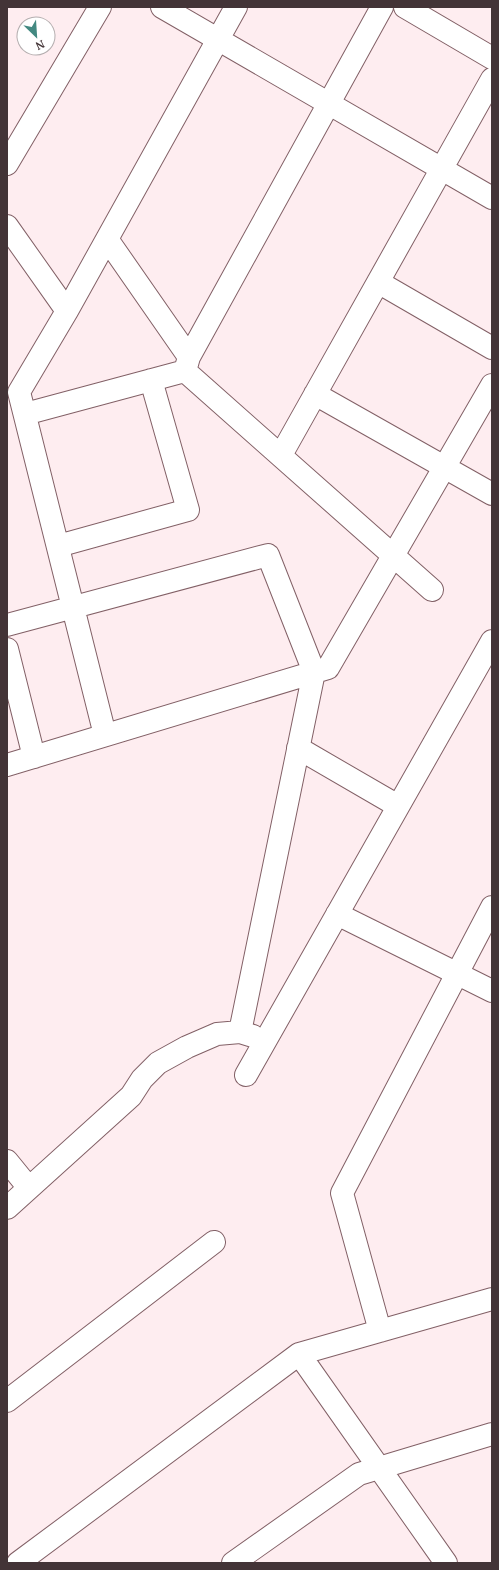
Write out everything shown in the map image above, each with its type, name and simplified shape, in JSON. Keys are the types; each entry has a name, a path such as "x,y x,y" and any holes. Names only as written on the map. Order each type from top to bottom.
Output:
{"street":[{"path":"7,164 100,7"},
{"path":"162,7 492,198"},
{"path":"105,735 19,392 67,311 236,7"},
{"path":"25,414 151,380 187,364 382,7"},
{"path":"405,7 492,58"},
{"path":"280,455 492,79"},
{"path":"7,226 67,311"},
{"path":"107,239 187,364 280,455 432,590"},
{"path":"378,282 492,348"},
{"path":"58,546 188,510 151,380"},
{"path":"7,765 328,668 492,385"},
{"path":"315,394 492,494"},
{"path":"7,625 268,555 314,672 240,1032"},
{"path":"246,1075 492,641"},
{"path":"7,649 34,757"},
{"path":"298,748 398,806"},
{"path":"380,1331 342,1193 492,907"},
{"path":"337,914 492,991"},
{"path":"7,1208 131,1096 142,1079 158,1063 187,1047 217,1034 240,1032 266,1041"},
{"path":"7,1161 29,1188"},
{"path":"7,1401 214,1242"},
{"path":"18,1563 299,1354 492,1299"},
{"path":"299,1354 446,1563"},
{"path":"232,1563 359,1474 492,1434"}]}
